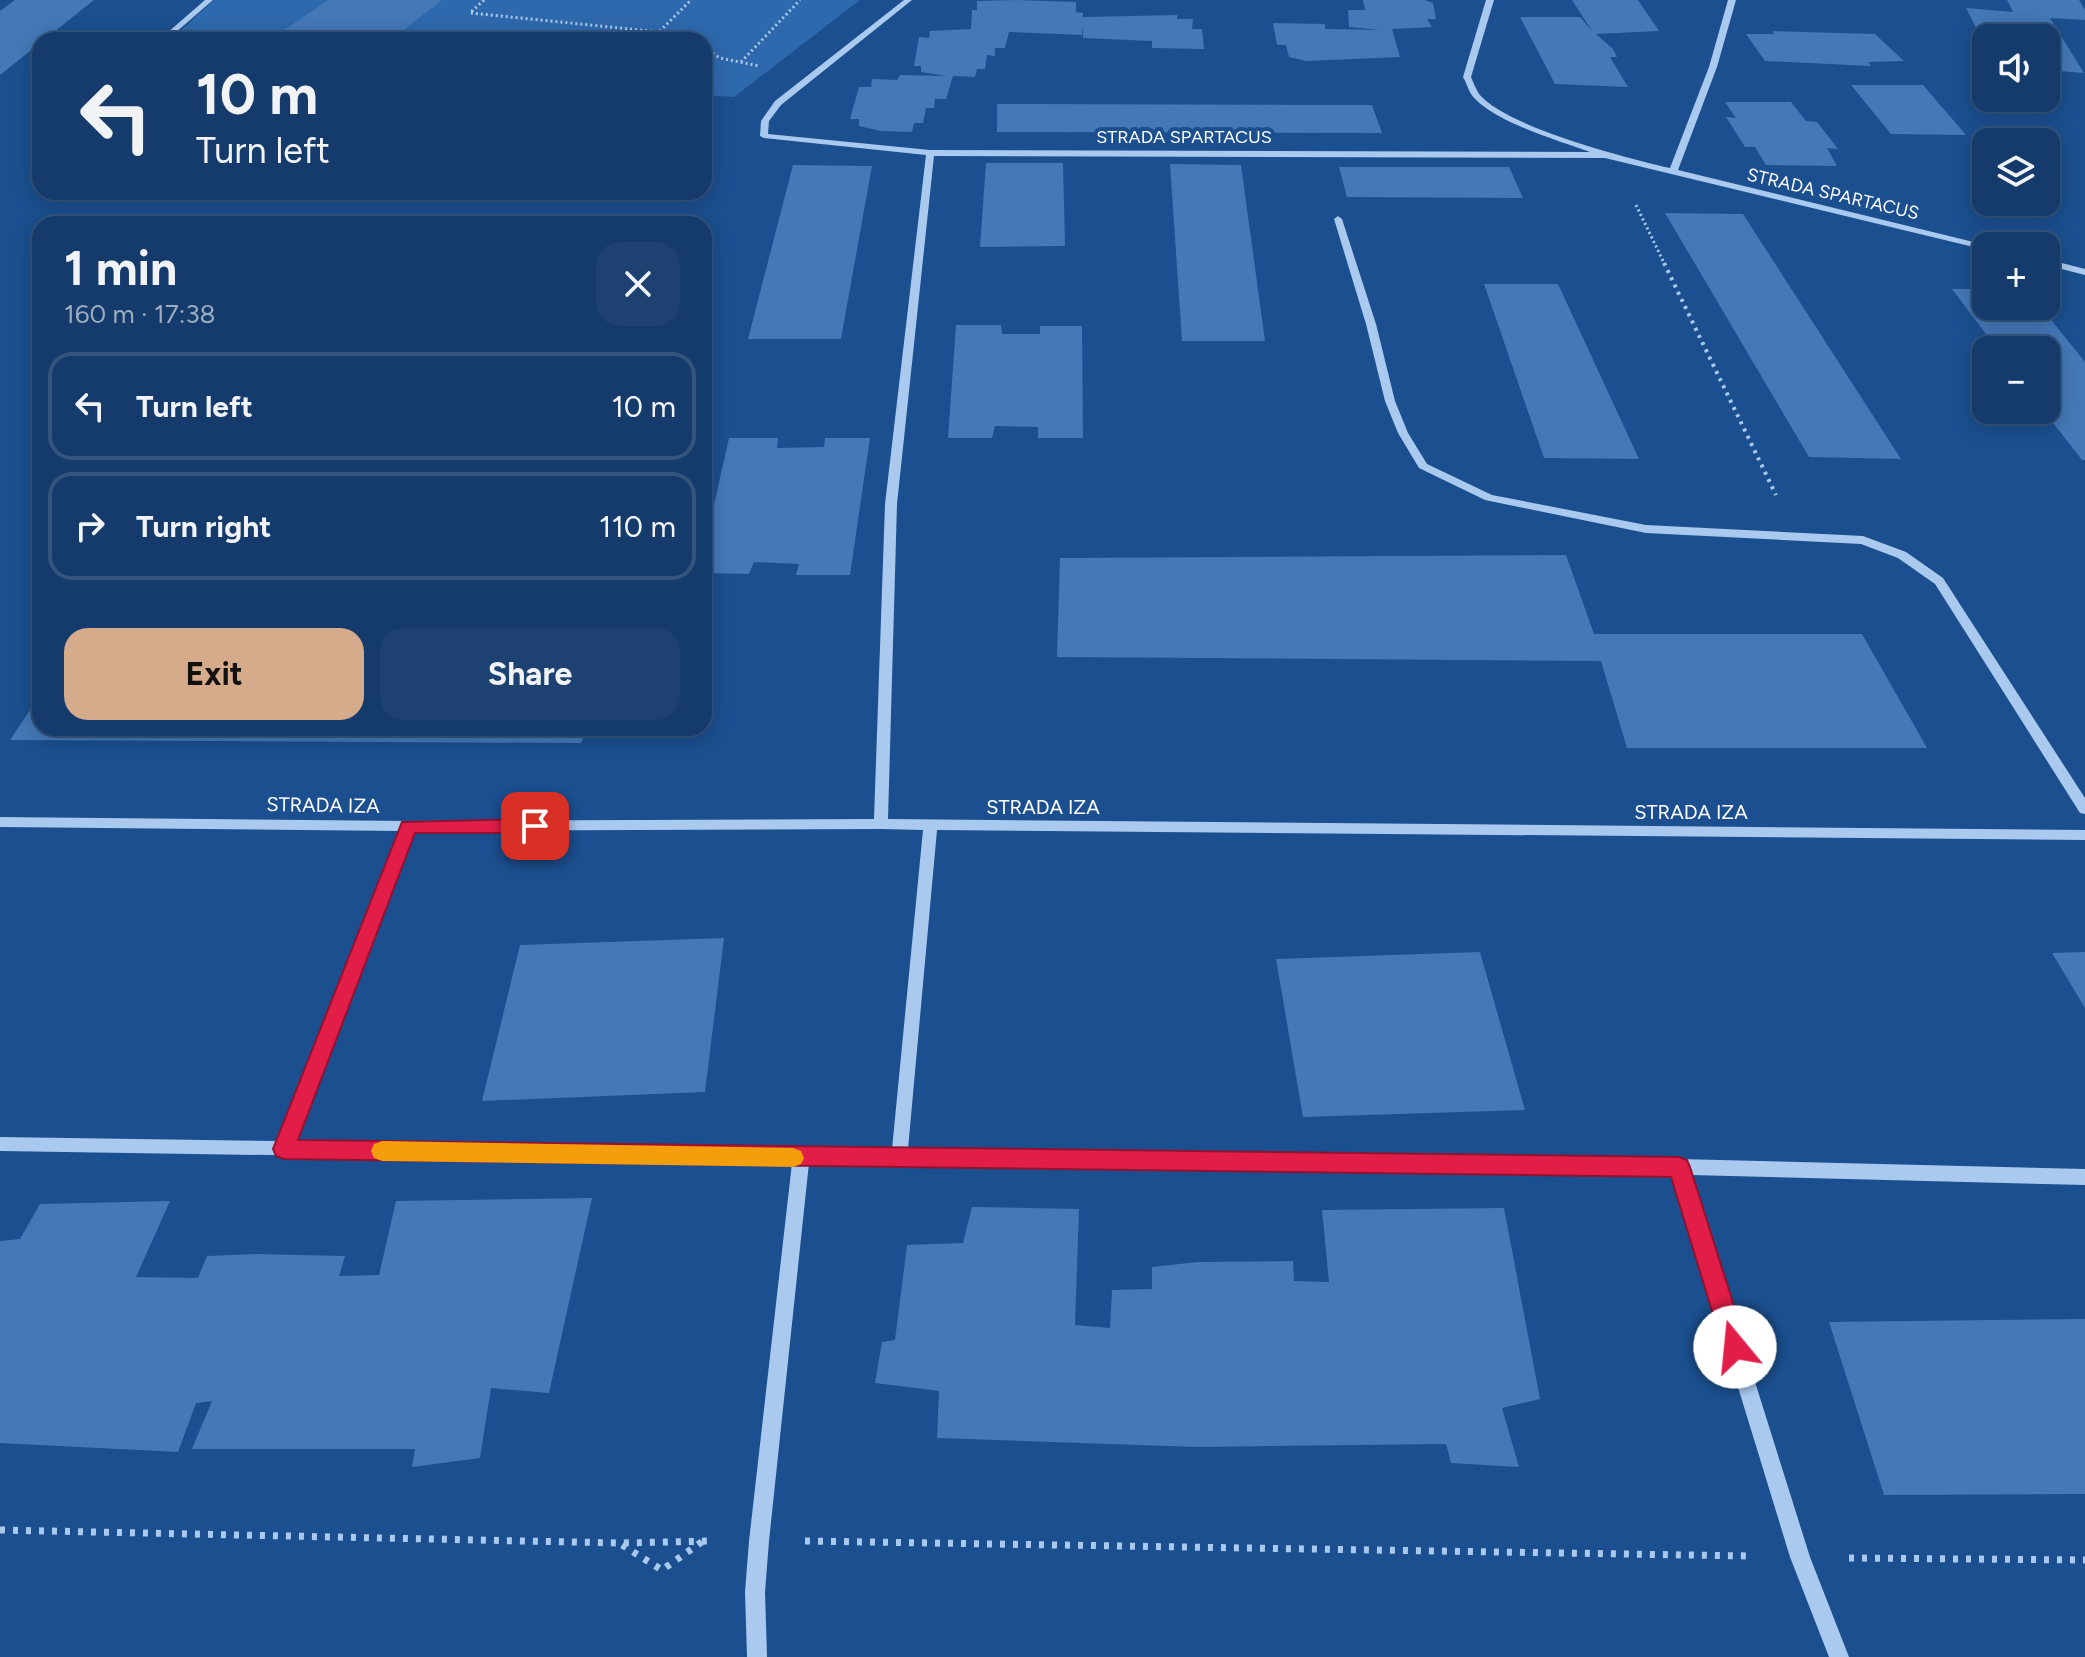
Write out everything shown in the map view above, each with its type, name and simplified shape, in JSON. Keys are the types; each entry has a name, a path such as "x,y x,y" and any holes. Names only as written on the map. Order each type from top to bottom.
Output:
{"street":[{"path":"172,32 209,0"},
{"name":"STRADA SPARTACUS","path":"908,0 778,103 765,121 764,136 930,153 1605,155 1972,244"},
{"path":"1490,0 1467,77 1475,94 1488,106 1522,124 1605,155"},
{"path":"1673,172 1713,67 1732,0"},
{"path":"881,824 891,504 930,153"},
{"path":"1338,219 1371,324 1390,401 1403,433 1423,466 1489,498 1646,529 1863,540 1902,555 1939,581 2085,809"},
{"path":"2060,266 2085,272"},
{"name":"STRADA IZA","path":"0,822 409,826 881,824 2085,835"},
{"path":"284,1149 409,826"},
{"path":"899,1159 930,826"},
{"path":"0,1144 801,1158 1679,1167 2085,1177"},
{"path":"757,1657 755,1592 759,1541 801,1158"},
{"path":"1679,1167 1800,1557 1839,1657"}],"path":[{"path":"484,0 470,13 659,32 691,0"},
{"path":"741,63 800,0"},
{"path":"1635,203 1796,536"},
{"path":"0,1530 620,1543 759,1541 2085,1560"},
{"path":"620,1543 662,1570 704,1541"}],"shaded area":[{"path":"214,0 860,0 734,97 712,96 712,32 179,32"}],"building":[{"path":"15,0 94,0 54,32 32,32 32,49 0,75 0,11"},
{"path":"328,0 442,0 401,32 282,32"},
{"path":"1363,0 1425,0 1433,3 1436,19 1427,19 1432,27 1392,29 1400,57 1306,61 1289,57 1286,45 1277,45 1273,23 1325,24 1325,29 1381,30 1349,27 1348,10 1365,10"},
{"path":"1572,0 1638,0 1659,31 1596,34 1613,49 1617,57 1610,57 1628,87 1555,84 1520,17 1580,17 1592,31"},
{"path":"2007,0 2079,0 2085,10 2085,20 2050,18 2054,24 1974,24 1966,8 2013,12"},
{"path":"977,1 1076,2 1076,12 1083,13 1083,17 1177,15 1177,19 1193,19 1192,29 1202,29 1204,49 1152,48 1152,41 1083,38 1083,26 1082,35 1009,32 1005,48 995,48 995,56 987,55 985,69 977,69 975,77 953,76 946,99 935,99 934,108 926,108 923,123 914,123 912,132 881,131 859,126 859,119 850,119 859,87 871,87 872,79 897,80 900,75 947,76 921,72 921,66 914,66 919,37 929,38 930,31 971,29 972,10 977,10"},
{"path":"1773,31 1875,34 1904,61 1868,62 1871,66 1765,61 1746,34 1774,34"},
{"path":"2060,34 2084,73 2060,71"},
{"path":"1851,85 1923,85 1966,135 1891,134"},
{"path":"1725,102 1791,102 1806,121 1817,122 1838,149 1827,148 1837,166 1766,165 1755,147 1745,147 1726,117 1736,118"},
{"path":"997,104 1372,105 1382,133 997,132"},
{"path":"986,163 1063,163 1065,246 980,247"},
{"path":"1170,164 1241,165 1265,341 1182,341"},
{"path":"793,165 872,166 841,339 748,339"},
{"path":"1339,167 1509,167 1523,198 1347,197"},
{"path":"1665,213 1743,214 1901,459 1809,457"},
{"path":"1484,284 1558,284 1639,459 1544,458"},
{"path":"1952,289 1972,289 1972,316"},
{"path":"1975,320 2051,320 2085,362 2085,460 2054,424 2060,424 2060,336 1987,336"},
{"path":"956,325 1001,325 1002,334 1040,334 1040,326 1082,326 1083,438 1038,438 1038,427 995,426 992,438 948,438"},
{"path":"729,438 778,438 777,448 824,447 825,438 870,438 850,575 796,575 799,564 754,562 749,574 712,573 712,513"},
{"path":"1566,555 1594,634 1862,634 1927,748 1627,748 1601,661 1057,657 1060,558"},
{"path":"32,707 32,736 584,736 581,743 10,740"},
{"path":"724,938 705,1092 482,1101 520,945"},
{"path":"1480,952 1525,1110 1303,1117 1276,959"},
{"path":"2085,952 2085,1008 2052,953"},
{"path":"592,1198 549,1393 491,1388 480,1458 412,1467 415,1449 192,1449 212,1401 196,1403 178,1452 0,1443 0,1241 20,1239 40,1204 170,1201 136,1277 198,1278 207,1256 255,1254 345,1256 339,1276 379,1275 396,1201"},
{"path":"972,1207 1079,1209 1075,1325 1110,1328 1112,1290 1152,1289 1152,1267 1198,1262 1293,1261 1294,1281 1329,1282 1322,1210 1504,1208 1540,1399 1502,1408 1519,1467 1451,1463 1446,1444 1197,1447 937,1438 939,1391 875,1383 882,1342 895,1340 907,1245 963,1243"},
{"path":"2085,1319 2085,1494 1884,1495 1829,1322"}],"slow traffic":[{"path":"382,1151 793,1158"}],"route":[{"path":"535,826 409,826 284,1149 1679,1167 1735,1347"}]}
